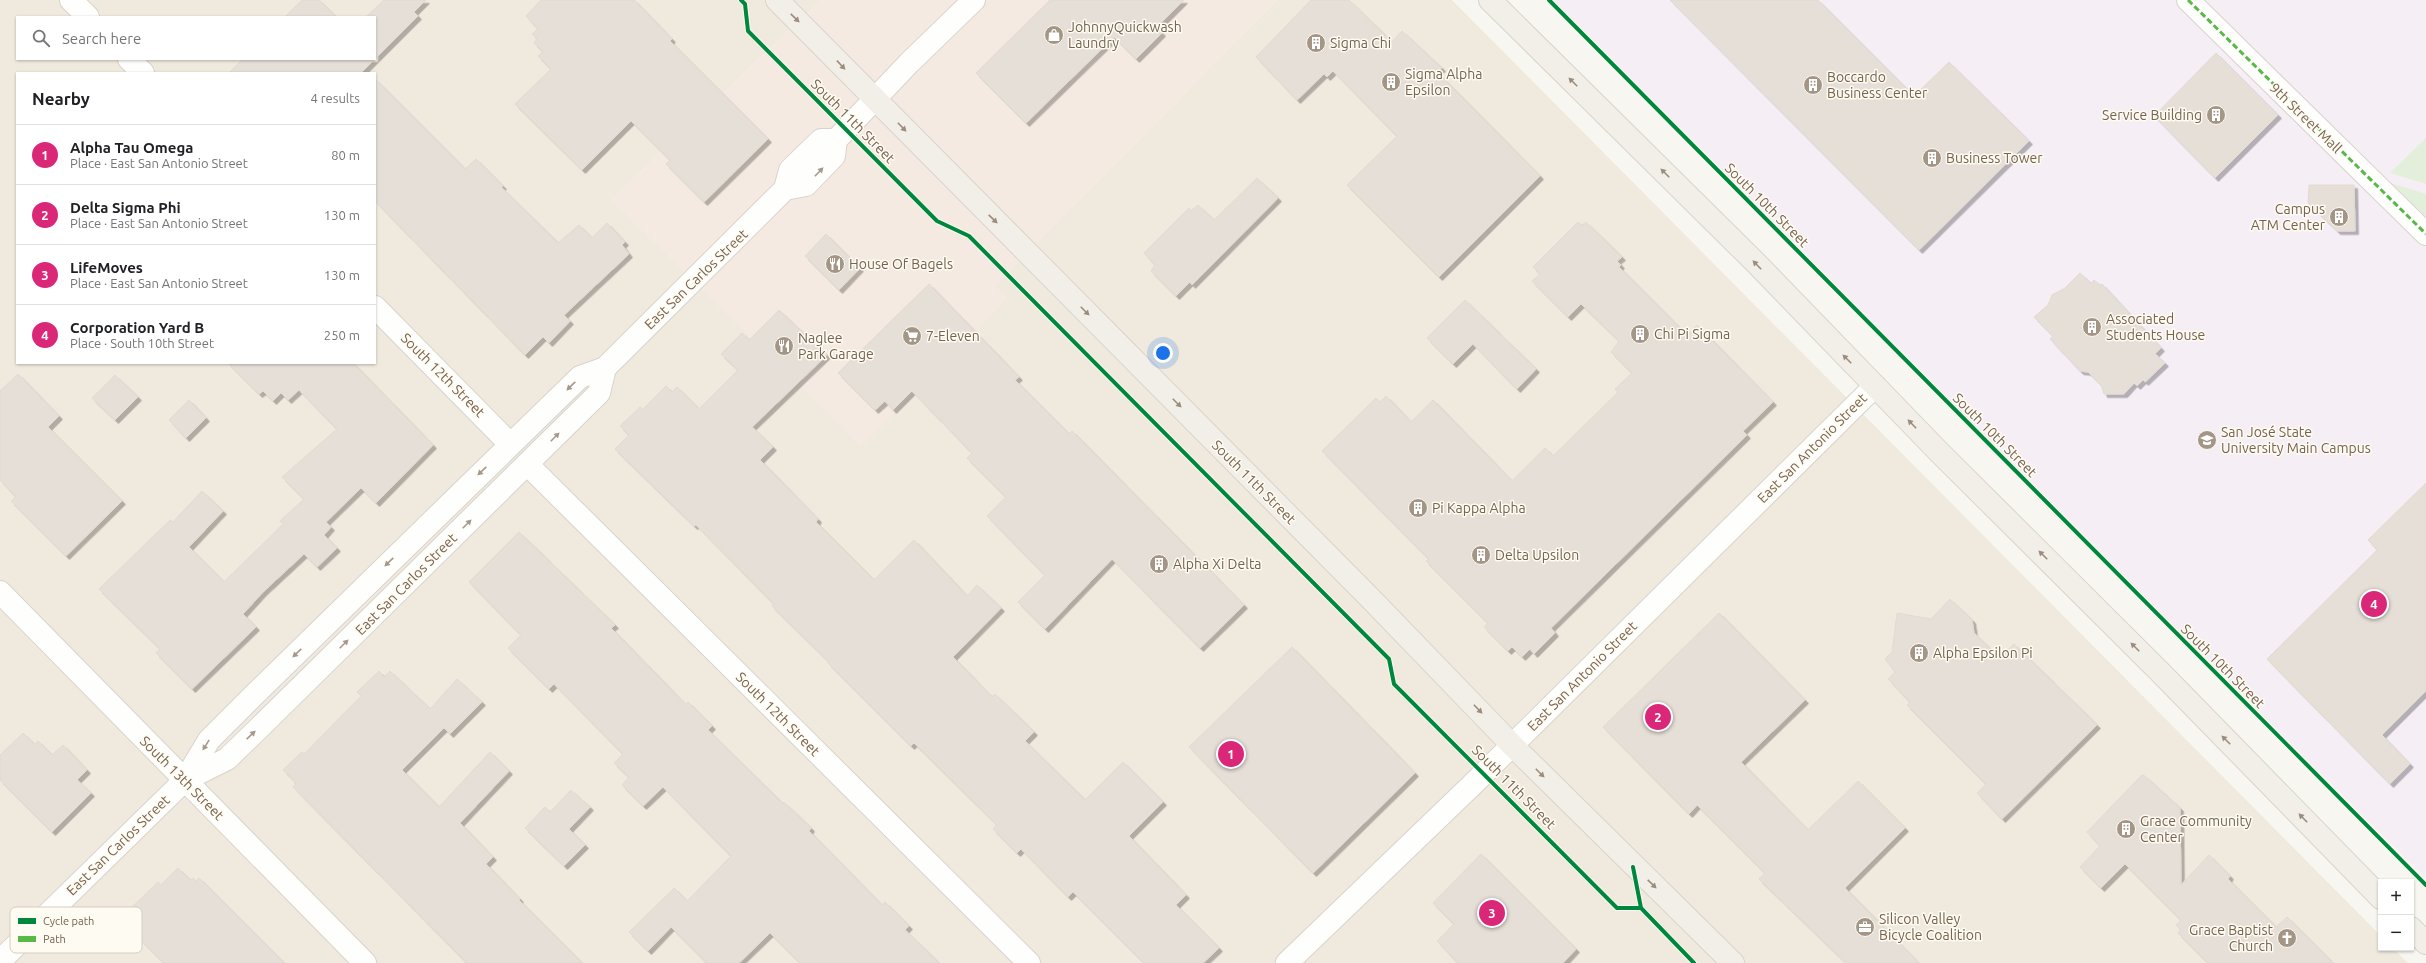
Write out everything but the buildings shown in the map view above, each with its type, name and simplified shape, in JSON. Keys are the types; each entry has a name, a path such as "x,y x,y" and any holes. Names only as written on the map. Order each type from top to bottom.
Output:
{"main road":[{"name":"South 11th Street","path":"777,0 1371,599 1512,745 1733,963"},
{"path":"1490,0 1755,262 1875,386 2378,895"}],"street":[{"path":"71,0 87,16"},
{"name":"East San Carlos Street","path":"55,907 185,780 208,740 580,377 605,368 785,189 790,170 821,140 836,140 874,99 974,0"},
{"name":"9th Street Mall","path":"2188,0 2426,234"},
{"path":"130,60 142,72"},
{"name":"South 12th Street","path":"376,308 510,444"},
{"name":"East San Carlos Street","path":"185,780 227,759 599,393 605,368"},
{"name":"East San Antonio Street","path":"1287,963 1512,745 1875,386"},
{"name":"South 12th Street","path":"527,464 1029,963"},
{"name":"South 13th Street","path":"0,592 365,963"},
{"name":"East San Carlos Street","path":"0,961 10,951"}],"shaded area":[{"path":"0,0 821,0 611,200 1007,298 994,286 1277,0 1452,0 2378,933 2378,951 2396,951 2408,963 0,963"},
{"path":"821,0 1277,0 995,286 1007,298 861,446 611,200"},
{"name":"San José State University Main Campus","path":"1549,0 2426,0 2426,879"}],"green space":[{"path":"2426,138 2426,184 2390,173"},
{"path":"2391,183 2426,194 2426,218"}],"marked path":[{"path":"2188,0 2426,234"}],"cycle path":[{"path":"741,0 745,4 748,31 937,221 969,236 1389,659 1394,684 1617,908 1641,908"},
{"name":"South 10th Street","path":"1549,0 2426,885"},
{"path":"1633,867 1641,908 1694,963"}],"place":[{"name":"JohnnyQuickwash Laundry","path":"1054,35"},
{"name":"Sigma Chi","path":"1316,43"},
{"name":"Sigma Alpha Epsilon","path":"1391,82"},
{"name":"Boccardo Business Center","path":"1813,85"},
{"name":"Service Building","path":"2216,115"},
{"name":"Business Tower","path":"1932,158"},
{"name":"Campus ATM Center","path":"2339,217"},
{"name":"House Of Bagels","path":"835,264"},
{"name":"Associated Students House","path":"2092,327"},
{"name":"Chi Pi Sigma","path":"1640,334"},
{"name":"7-Eleven","path":"912,336"},
{"name":"Naglee Park Garage","path":"784,346"},
{"name":"San José State University Main Campus","path":"2207,440"},
{"name":"Pi Kappa Alpha","path":"1418,508"},
{"name":"Delta Upsilon","path":"1481,555"},
{"name":"Alpha Xi Delta","path":"1159,564"},
{"name":"Corporation Yard B","path":"2374,604"},
{"name":"Alpha Epsilon Pi","path":"1919,653"},
{"name":"Delta Sigma Phi","path":"1658,717"},
{"name":"Alpha Tau Omega","path":"1231,754"},
{"name":"Grace Community Center","path":"2126,829"},
{"name":"LifeMoves","path":"1492,913"},
{"name":"Silicon Valley Bicycle Coalition","path":"1865,927"},
{"name":"Grace Baptist Church","path":"2287,938"}]}
